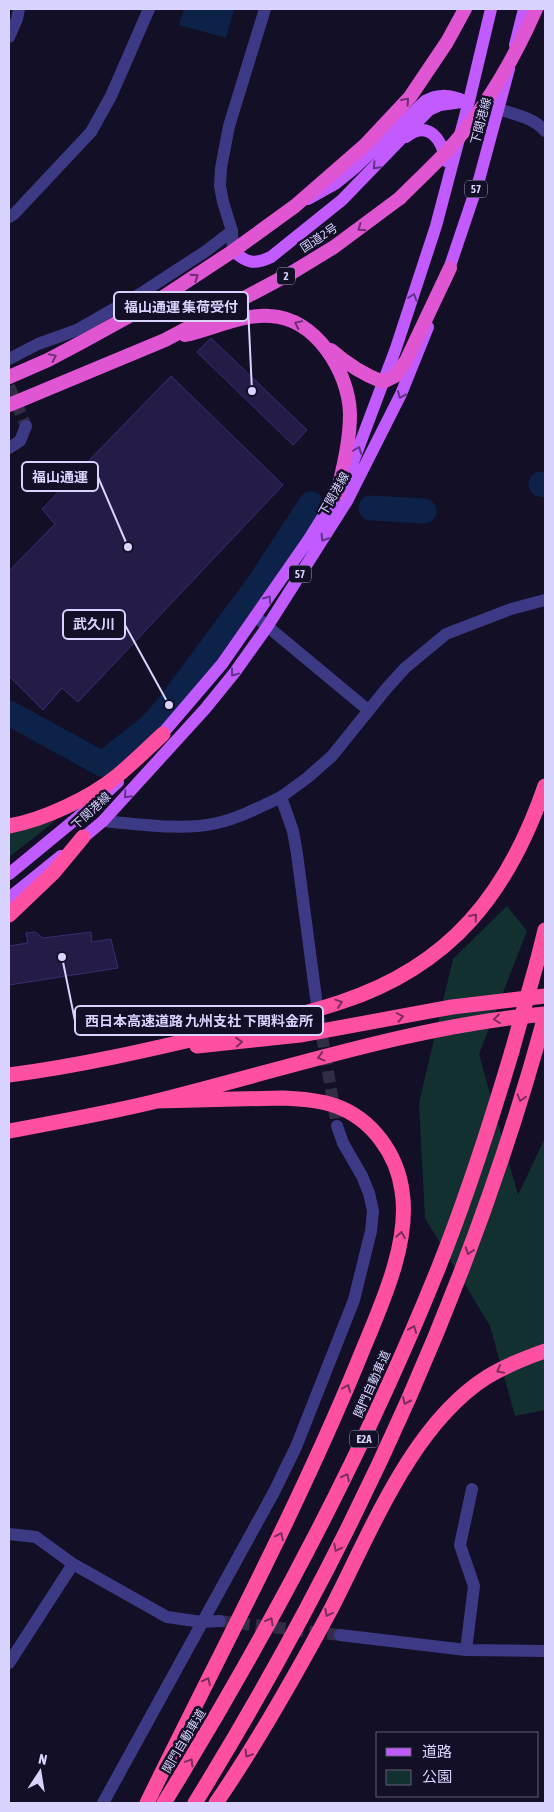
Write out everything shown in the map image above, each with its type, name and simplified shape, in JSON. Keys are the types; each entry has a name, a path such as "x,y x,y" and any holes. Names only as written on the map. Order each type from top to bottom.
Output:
{"highway":[{"path":"9,377 48,360 160,299 282,217 366,145 410,97 438,56 465,9"},
{"name":"国道2号","path":"9,405 165,340 293,272 373,220 400,198 449,149 487,99 514,56 536,9"},
{"path":"165,340 239,320 270,316 286,319 301,324 355,370 382,382 395,376 406,361 450,268"},
{"path":"319,339 340,372 349,404 347,448 337,494"},
{"path":"9,826 54,812 90,793 115,777 163,734"},
{"path":"9,1075 40,1071 138,1052 307,1013 342,1002 404,975 429,958 473,918 506,875 534,818 545,786"},
{"path":"9,915 54,872 84,837"},
{"name":"関門自動車道","path":"164,1803 200,1744 316,1536 392,1377 438,1268 482,1152 545,930"},
{"path":"138,1052 300,1035 452,1007 545,996"},
{"path":"9,1131 156,1101 418,1033 467,1023 545,1015"},
{"name":"E2A","path":"195,1803 257,1700 299,1622 340,1542 415,1383 459,1278 493,1187 536,1051 545,1015"},
{"path":"9,1082 40,1071"},
{"path":"147,1803 286,1524 342,1401 396,1259 404,1212 399,1174 393,1160 375,1132 351,1113 336,1106 302,1099 282,1098 156,1101"},
{"path":"9,1140 49,1124"},
{"path":"216,1803 268,1721 329,1611 388,1496 419,1445 436,1422 485,1378 502,1368 545,1351"}],"main road":[{"name":"下関港線","path":"9,874 132,770 222,664 309,539 337,494 352,465 423,266 470,102 491,9"},
{"name":"下関港線","path":"9,898 103,821 205,709 235,672 267,627 347,501 383,433 418,353 450,268 479,180 524,9"},
{"path":"295,206 336,184 430,98 443,95 498,109"},
{"path":"233,251 242,259 252,263 271,257 342,200 429,110 440,105 470,102"},
{"path":"393,148 410,134 422,131 432,133 436,136 442,147 450,176"}],"street":[{"path":"9,37 19,9"},
{"path":"9,217 14,214 90,132 111,96 149,9"},
{"path":"233,251 232,231 220,186 221,168 229,126 265,9"},
{"path":"498,109 538,124 545,131"},
{"path":"232,231 242,234 253,232 282,217"},
{"path":"9,359 38,344 77,330 171,275 232,231"},
{"path":"9,448 20,442 26,426"},
{"path":"103,821 190,827 217,824 252,811 281,797 332,756 368,710 405,668 446,634 511,609 545,600"},
{"path":"255,616 368,710"},
{"path":"281,797 293,831 296,846 316,998"},
{"path":"103,1803 274,1492 296,1448 341,1333 360,1278 371,1231 373,1211 369,1193 362,1176 351,1159 337,1126"},
{"path":"466,1650 474,1586 460,1545 472,1489"},
{"path":"9,1534 36,1537 73,1564 167,1617 202,1622 220,1621"},
{"path":"9,1663 73,1564"},
{"path":"340,1635 466,1650 545,1651"}],"green space":[{"path":"55,821 9,857 9,832"},
{"path":"507,906 527,931 479,1054 518,1195 545,1138 545,1410 515,1416 490,1326 425,1218 419,1103 453,959"}],"water":[{"path":"184,9 234,9 226,38 179,25"}],"building":[{"path":"211,338 307,430 293,445 197,352"},
{"path":"171,376 283,485 78,702 62,688 43,710 9,676 9,571 55,524 42,509"},
{"path":"35,932 43,938 91,932 92,942 111,939 118,968 9,985 9,946 28,943 26,933"}],"waterway":[{"path":"541,484 545,485"},
{"path":"9,713 102,764 152,725 169,705 258,585 311,504"},
{"path":"371,508 424,511"}],"tunnel":[{"path":"9,386 26,426"},
{"path":"316,1000 337,1126"},
{"path":"220,1621 340,1635"}],"place":[{"name":"福山通運 集荷受付","path":"252,391"},
{"name":"福山通運","path":"128,547"},
{"name":"武久川","path":"169,705"},
{"name":"西日本高速道路 九州支社 下関料金所","path":"62,957"}]}
